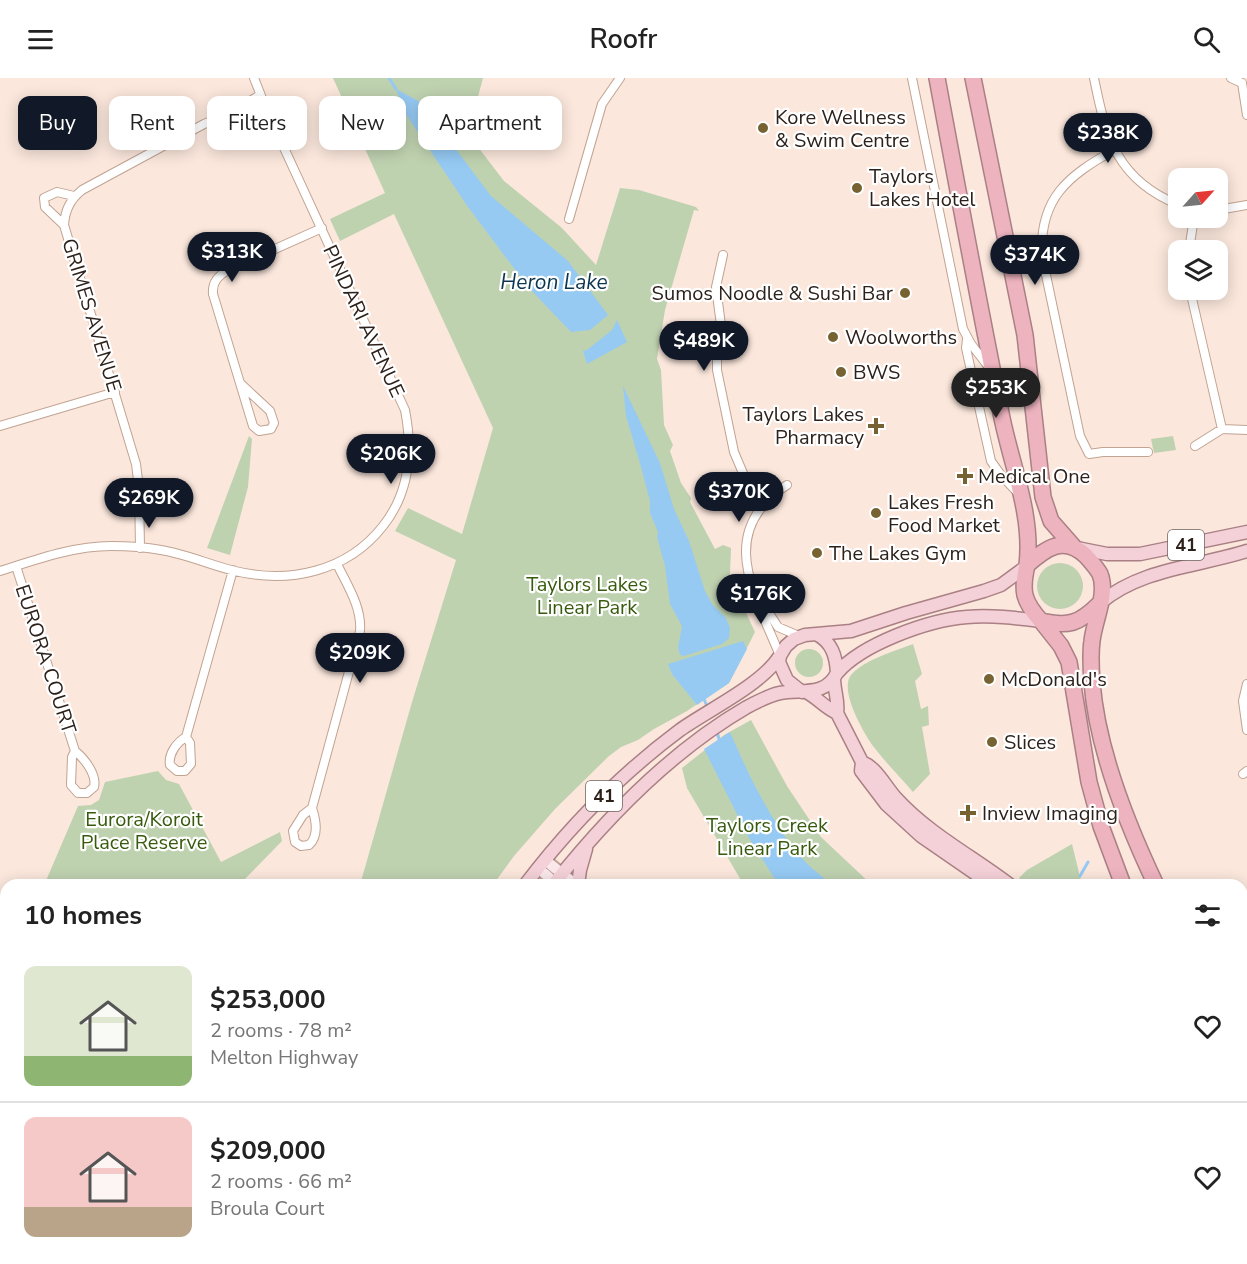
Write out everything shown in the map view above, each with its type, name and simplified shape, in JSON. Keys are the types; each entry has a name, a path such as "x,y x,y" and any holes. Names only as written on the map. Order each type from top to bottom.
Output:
{"highway":[{"path":"937,78 1006,435 1029,532 1024,595 1028,605 1061,646 1069,662 1090,789 1121,879"},
{"path":"973,78 1025,335 1043,497 1051,521 1089,560 1101,576 1102,592 1094,630 1091,661 1092,684 1098,718 1120,798 1154,879"},
{"name":"41","path":"1027,566 1050,548 1065,545 1074,547"},
{"name":"41","path":"1041,621 1057,625 1073,623 1085,617 1100,604"}],"main road":[{"name":"41","path":"1074,547 1107,554 1140,554 1247,532"},
{"name":"41","path":"1100,604 1125,585 1138,579 1247,551"},
{"name":"41","path":"530,879 581,818 620,780 647,756 695,720 773,666 786,646 799,636 851,631 940,602 984,591 1000,585 1027,566"},
{"name":"41","path":"559,879 589,842 655,775 699,739 730,718 775,695 818,691 855,657 871,648 911,631 943,621 983,616 1041,621"},
{"path":"816,634 831,647 835,658 835,692 839,704 837,713 862,762 861,771 866,779 905,815 930,843 983,879"},
{"path":"780,656 783,675 790,684 819,700 828,710 837,713"},
{"path":"905,815 1001,879"},
{"path":"578,879 589,842"}],"street":[{"name":"PINDARI AVENUE","path":"254,78 261,96"},
{"path":"569,219 602,104 620,78"},
{"path":"912,78 962,323 967,338 994,374"},
{"path":"1094,78 1102,117 1114,150 1140,183 1168,200"},
{"path":"1231,78 1244,81 1247,115"},
{"path":"64,225 45,207 44,198 57,192 74,196 207,123"},
{"name":"PINDARI AVENUE","path":"0,571 87,548 137,548 161,550 233,570 269,577 309,574 337,564 368,543 389,518 404,487 410,447 405,410 286,150"},
{"path":"1114,150 1072,177 1057,192 1042,228 1042,256 1080,436 1085,448 1089,454 1148,452"},
{"name":"GRIMES AVENUE","path":"74,196 66,210 64,225 136,465 140,507 137,548"},
{"path":"1228,208 1247,205"},
{"path":"241,384 272,415 274,423 271,429 259,431 253,426 213,294 215,281 228,270 322,228"},
{"path":"723,255 716,287 721,326 717,370 730,442 737,462 748,483 762,493 765,504"},
{"path":"1192,300 1222,429"},
{"path":"967,338 966,348 991,460 1005,480 1022,497"},
{"path":"0,426 115,392"},
{"path":"1195,446 1222,429 1247,429"},
{"path":"780,656 756,602 746,559 747,539 752,524 765,504 787,485"},
{"path":"312,808 303,815 292,831 295,842 301,846 311,843 315,836 315,819 312,808 360,631 358,608 337,564"},
{"name":"EURORA COURT","path":"16,566 75,751 95,779 94,788 87,793 78,793 71,784 72,757 75,751"},
{"path":"186,737 233,570"},
{"path":"750,584 778,627 799,636"},
{"path":"1247,684 1243,701 1247,730"},
{"path":"541,864 554,879"}],"green space":[{"name":"Taylors Lakes Linear Park","path":"333,78 483,78 478,96 418,96 418,150 480,150 504,181 562,228 596,265 620,188 639,190 696,207 699,211 694,210 665,310 657,359 661,370 664,425 673,445 670,451 681,483 691,498 690,502 715,549 723,545 731,548 732,583 755,632 729,683 687,711 609,756 555,809 497,879 362,879 412,702 456,560 395,531 408,508 462,534 493,428 394,214 340,241 330,219 385,193 366,150 406,150 406,96 341,96"},
{"path":"249,436 252,439 248,487 230,555 207,548"},
{"path":"1173,436 1176,450 1154,453 1151,439"},
{"path":"1060,563 1076,570 1083,586 1076,602 1060,609 1044,602 1037,586 1044,570"},
{"path":"913,644 922,674 915,681 921,709 928,706 929,725 922,727 930,774 913,792 869,740 850,700 848,682 851,675 863,665"},
{"path":"809,649 819,653 823,663 819,673 809,677 799,673 795,663 799,653"},
{"name":"Taylors Creek Linear Park","path":"751,720 787,786 821,837 866,879 740,879 687,788 682,768 724,735"},
{"name":"Eurora/Koroit Place Reserve","path":"158,771 166,780 179,784 221,862 280,832 282,841 245,879 47,879 78,806 91,805 99,800 105,782"},
{"path":"1072,844 1081,879 1019,878 1027,870"}],"water":[{"name":"Heron Lake","path":"396,89 418,101 418,132 406,114 406,96 399,96"},
{"name":"Heron Lake","path":"430,150 456,150 491,196 568,261 608,315 590,330 571,332 528,287 468,207"},
{"path":"617,320 627,342 587,364 583,351 612,330"},
{"path":"623,386 660,463 674,509 689,541 705,591 712,604 726,618 730,628 729,638 722,644 684,656 680,655 678,648 682,626 670,604 665,566 657,537 658,532 650,513 650,501 626,416"},
{"path":"743,641 747,649 729,683 697,705 672,674 668,664"},
{"path":"730,732 752,781 780,829 804,861 825,879 775,879 749,838 704,749"}],"waterway":[{"path":"389,78 396,89"},
{"path":"704,699 708,709"},
{"path":"717,732 719,739"},
{"path":"1080,876 1088,862"}],"place":[{"name":"Kore Wellness & Swim Centre","path":"763,128"},
{"name":"Taylors Lakes Hotel","path":"857,188"},
{"name":"Sumos Noodle & Sushi Bar","path":"905,293"},
{"name":"Woolworths","path":"833,337"},
{"name":"BWS","path":"841,372"},
{"name":"Taylors Lakes Pharmacy","path":"876,426"},
{"name":"Medical One","path":"965,476"},
{"name":"Lakes Fresh Food Market","path":"876,513"},
{"name":"The Lakes Gym","path":"817,553"},
{"name":"McDonald's","path":"989,679"},
{"name":"Slices","path":"992,742"},
{"name":"Inview Imaging","path":"968,813"}]}
